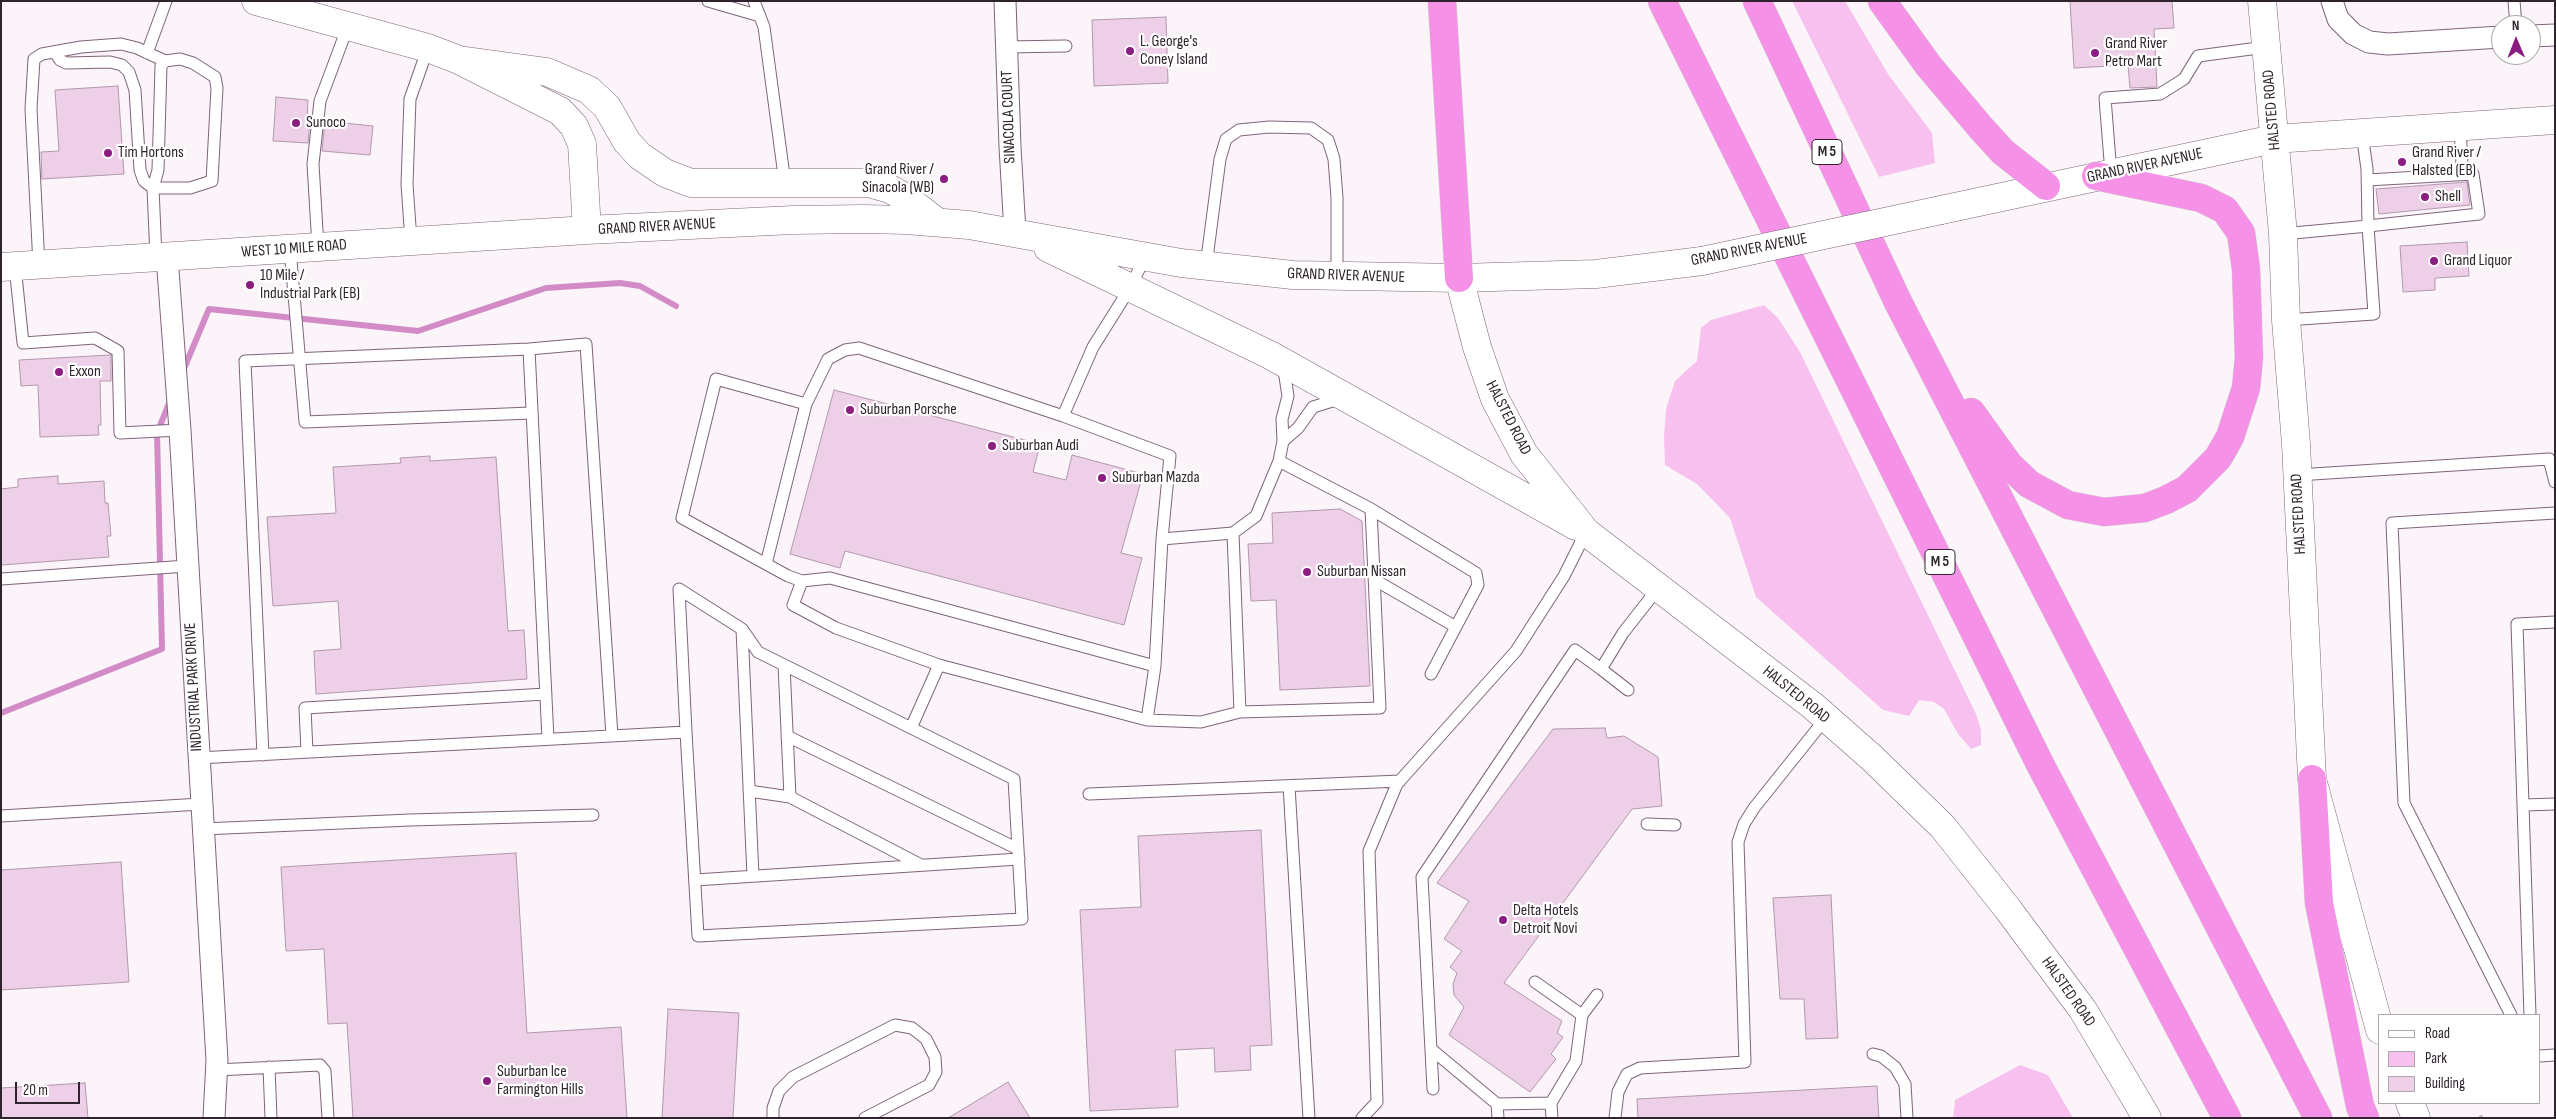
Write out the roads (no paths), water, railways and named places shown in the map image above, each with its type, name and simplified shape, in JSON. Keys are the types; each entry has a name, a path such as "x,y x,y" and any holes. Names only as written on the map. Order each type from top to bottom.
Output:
{"highway":[{"path":"1442,1 1459,278"},
{"name":"M 5","path":"1662,1 2041,766 2227,1118"},
{"name":"M 5","path":"1756,1 1898,302 2318,1118"},
{"path":"1882,1 1928,65 1981,128 2003,152 2046,186"},
{"path":"1898,302 1983,431 2009,465 2042,492 2068,505 2104,512 2145,508 2166,500 2186,489 2218,458 2230,437 2246,388 2249,357 2248,313 2246,269 2241,233 2225,210 2201,198 2104,175"},
{"path":"2312,779 2319,903 2360,1106 2365,1118"}],"main road":[{"name":"GRAND RIVER AVENUE","path":"256,1 317,10 348,26 428,48 459,60 560,111 574,126 582,144 587,230 793,220 906,220 1015,232 1145,257 1206,266 1293,275 1459,278 1596,274 1702,262 2274,138 2555,120"},
{"name":"HALSTED ROAD","path":"2262,1 2284,234 2286,320 2297,474 2312,779 2378,1024"},
{"name":"GRAND RIVER AVENUE","path":"459,60 547,72 589,90 607,107 627,142 640,156 665,173 691,183 870,183 898,193 937,222"},
{"name":"WEST 10 MILE ROAD","path":"19,266 587,230"},
{"path":"1015,232 1282,362 1586,532"},
{"name":"HALSTED ROAD","path":"1459,278 1477,347 1495,399 1524,454 1586,532 1660,587 1826,718 1872,758 1943,827 2008,908 2083,1010 2148,1118"},
{"path":"2410,1104 2416,1118"}],"street":[{"name":"SINACOLA COURT","path":"1005,1 1015,232"},
{"path":"2332,1 2338,19 2353,34 2369,42 2388,44 2491,38"},
{"path":"2541,36 2555,35"},
{"name":"INDUSTRIAL PARK DRIVE","path":"162,257 180,430 216,1070 214,1118"}],"lane":[{"path":"147,52 166,1"},
{"path":"708,1 760,16"},
{"path":"754,1 764,27 785,183"},
{"path":"2514,1 2515,15"},
{"path":"318,247 314,164 320,101 348,26"},
{"path":"55,52 60,60 66,63 110,62 122,65 129,72 135,90 140,170 144,181 153,188 190,188 205,185 212,181 217,88 215,77 193,63 180,59 165,60 121,44 81,47 42,54 34,59 31,127 19,266 23,344 95,338 118,351 120,433 180,430"},
{"path":"1006,47 1066,46"},
{"path":"411,242 407,184 410,99 428,48"},
{"path":"2104,175 2105,98 2160,94 2184,79 2198,56 2266,48"},
{"path":"162,257 153,188 158,170 161,66 165,60"},
{"path":"1206,266 1220,159 1226,139 1239,130 1269,127 1311,128 1328,140 1334,159 1337,198 1337,276"},
{"path":"2284,234 2368,226 2403,217 2428,214 2451,212 2479,214 2473,174 2462,165 2460,127"},
{"path":"2286,320 2374,314 2367,180 2362,133"},
{"path":"2367,180 2400,182 2473,174"},
{"path":"290,249 304,422 531,414"},
{"path":"1063,416 1093,347 1130,288 1145,257"},
{"path":"263,754 245,361 529,349 586,344 612,736"},
{"path":"766,564 806,404 828,359 845,350 859,348 1063,416 1170,456 1162,539 1156,666 1147,720"},
{"path":"529,349 548,739"},
{"path":"1162,539 1233,533 1256,516 1279,461 1283,441 1282,419 1288,396 1282,362"},
{"path":"806,404 716,379 682,518 766,564 802,581 830,578 1156,666"},
{"path":"1283,441 1298,428 1313,407 1345,397"},
{"path":"2297,474 2549,459 2555,482"},
{"path":"1279,461 1371,509 1476,573 1478,586 1431,674"},
{"path":"802,581 793,605 836,628 940,665 1147,720 1201,722 1240,712 1380,708 1371,509"},
{"path":"2510,1014 2404,802 2392,523 2555,513"},
{"path":"1362,1118 1377,1102 1369,851 1400,781 1516,651 1564,576 1586,532"},
{"path":"1233,533 1240,712"},
{"path":"1,579 187,566"},
{"path":"1374,580 1456,627"},
{"path":"1601,669 1623,633 1660,587"},
{"path":"679,589 742,629 758,652 1014,779 1022,918 698,936 679,589"},
{"path":"2530,1014 2517,624 2555,622"},
{"path":"742,629 753,876"},
{"path":"1433,1089 1422,877 1575,650 1628,690"},
{"path":"784,665 790,797"},
{"path":"911,728 940,665"},
{"path":"307,752 305,708 546,694"},
{"path":"1615,1118 1618,1092 1627,1074 1640,1068 1746,1062 1738,842 1744,824 1754,808 1826,718"},
{"path":"198,758 686,732"},
{"path":"787,736 1019,854"},
{"path":"1089,794 1400,781"},
{"path":"1289,786 1308,1118"},
{"path":"749,792 790,797 922,866"},
{"path":"1,816 201,804"},
{"path":"2524,805 2555,804"},
{"path":"203,829 410,820 593,815"},
{"path":"1647,824 1675,825"},
{"path":"695,880 922,866 1019,854"},
{"path":"1535,982 1582,1015"},
{"path":"1552,1118 1551,1103 1576,1061 1582,1015 1597,995"},
{"path":"773,1118 773,1108 779,1091 793,1077 895,1025 912,1028 926,1039 935,1057 936,1072 928,1085 865,1118"},
{"path":"1431,1049 1497,1104 1551,1103"},
{"path":"1873,1054 1881,1056 1895,1067 1904,1084 1907,1118"},
{"path":"2541,1056 2555,1055"},
{"path":"216,1070 320,1064 325,1071 328,1118"},
{"path":"269,1067 271,1118"},
{"path":"1497,1104 1498,1118"}],"waterway":[{"path":"183,371 209,309 418,331 546,288 620,283 640,286 676,306"},
{"path":"1,713 162,649 157,433 170,401"}],"place":[{"name":"L. George's Coney Island","path":"1130,51"},
{"name":"Grand River Petro Mart","path":"2095,53"},
{"name":"Sunoco","path":"296,123"},
{"name":"Tim Hortons","path":"108,153"},
{"name":"Grand River / Halsted (EB)","path":"2402,162"},
{"name":"Grand River / Sinacola (WB)","path":"944,179"},
{"name":"Shell","path":"2425,197"},
{"name":"Grand Liquor","path":"2434,261"},
{"name":"10 Mile / Industrial Park (EB)","path":"250,285"},
{"name":"Exxon","path":"59,372"},
{"name":"Suburban Porsche","path":"850,410"},
{"name":"Suburban Audi","path":"992,446"},
{"name":"Suburban Mazda","path":"1102,478"},
{"name":"Suburban Nissan","path":"1307,572"},
{"name":"Delta Hotels Detroit Novi","path":"1503,920"},
{"name":"Suburban Ice Farmington Hills","path":"487,1081"}]}
